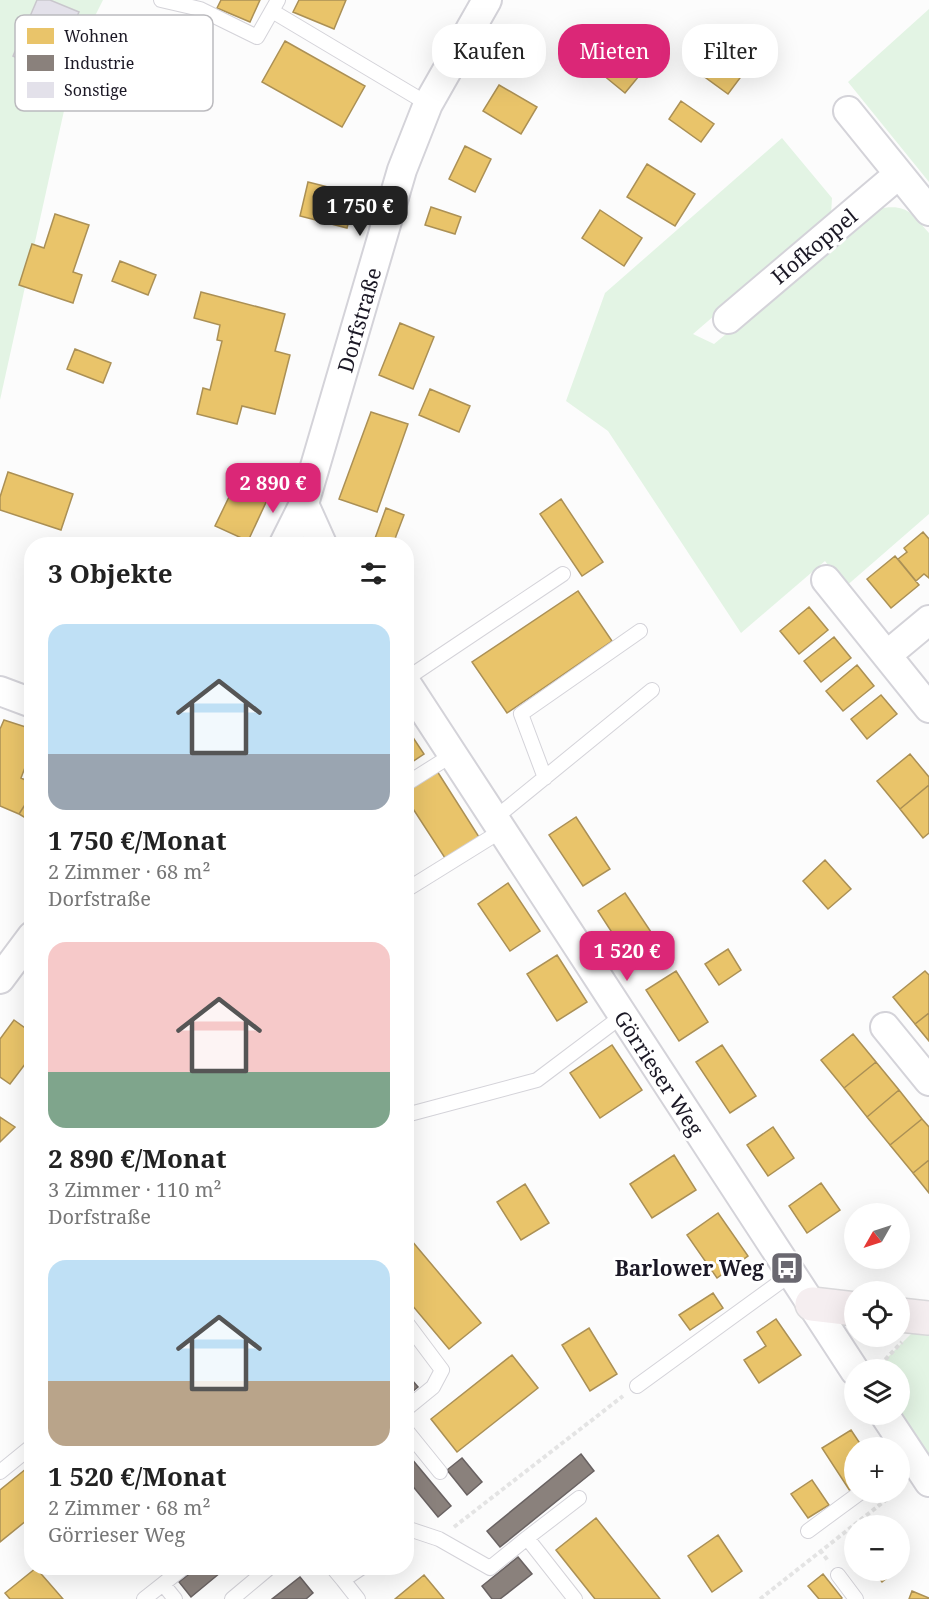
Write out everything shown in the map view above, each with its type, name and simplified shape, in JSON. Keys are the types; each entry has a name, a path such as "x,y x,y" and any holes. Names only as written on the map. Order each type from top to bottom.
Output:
{"highway":[{"path":"812,1304 844,1308"},
{"path":"910,1316 929,1318"}],"street":[{"name":"Dorfstraße","path":"288,537 304,504 402,171 428,104 487,0"},
{"path":"848,111 929,211"},
{"name":"Hofkoppel","path":"728,319 899,174"},
{"path":"304,504 319,537"},
{"path":"826,580 929,708"},
{"path":"887,655 929,620"},
{"path":"0,691 24,700"},
{"name":"Görrieser Weg","path":"414,694 847,1359"},
{"path":"0,979 24,947"},
{"path":"885,1027 929,1081"},
{"path":"910,1464 929,1482"}],"lane":[{"path":"161,0 201,9 257,37 275,5 428,104"},
{"path":"414,676 563,574"},
{"path":"545,778 521,714 640,631"},
{"path":"414,884 498,825 545,778 652,690"},
{"path":"414,779 452,755"},
{"path":"414,1113 537,1080 622,1016"},
{"path":"637,1386 792,1274"},
{"path":"414,1333 442,1370 432,1387 414,1402"},
{"path":"414,1440 440,1472"},
{"path":"0,1472 24,1452"},
{"path":"414,1531 439,1539 490,1568 579,1498"},
{"path":"808,1531 846,1503"},
{"path":"527,1538 575,1599"},
{"path":"144,1599 174,1575"},
{"path":"232,1599 261,1575"},
{"path":"339,1575 358,1599"},
{"path":"344,1580 351,1575"},
{"path":"838,1575 856,1599"},
{"path":"163,1584 175,1599"}],"path":[{"path":"439,1539 637,1386"},
{"path":"760,1599 882,1503"}],"green space":[{"path":"0,0 103,0 96,15 15,15 15,111 64,111 0,400"},
{"path":"929,9 929,182 848,82"},
{"path":"782,138 832,198 831,215 693,334 714,344 877,209 895,207 907,211 929,233 929,514 844,588 825,561 741,633 608,431 566,401 605,293"},
{"path":"929,1318 929,1482 905,1425 910,1425 910,1359 886,1359 898,1347 910,1347 910,1335"}],"building: Wohnen":[{"path":"221,0 260,0 250,22 217,8"},
{"path":"299,0 346,0 334,29 293,12"},
{"path":"285,41 365,86 342,127 262,82"},
{"path":"607,78 637,78 625,93"},
{"path":"706,78 740,78 728,94"},
{"path":"499,85 537,107 521,134 483,111"},
{"path":"681,101 714,124 701,142 669,119"},
{"path":"465,146 491,159 475,192 449,179"},
{"path":"647,164 695,194 675,226 627,197"},
{"path":"308,182 356,194 347,228 300,216"},
{"path":"431,207 461,217 455,234 425,225"},
{"path":"600,210 642,238 624,266 582,238"},
{"path":"55,214 89,225 73,272 82,275 73,303 19,285 32,244 44,248"},
{"path":"120,261 156,275 148,295 112,281"},
{"path":"201,292 285,314 275,351 290,355 275,414 242,406 237,424 197,414 203,388 210,390 222,341 217,340 220,325 194,318"},
{"path":"400,323 434,337 413,389 379,375"},
{"path":"75,349 111,363 103,383 67,369"},
{"path":"430,389 470,406 459,432 419,415"},
{"path":"371,412 408,424 377,512 339,499"},
{"path":"243,468 275,483 250,537 239,537 215,526"},
{"path":"8,472 73,494 61,530 0,510 0,497"},
{"path":"561,499 603,562 582,576 540,514"},
{"path":"386,508 404,515 396,537 376,537"},
{"path":"923,532 929,539 929,578 924,574 916,581 898,559 907,552 904,548"},
{"path":"895,556 919,585 891,608 867,579"},
{"path":"578,591 612,641 507,713 472,662"},
{"path":"809,607 828,630 799,654 780,631"},
{"path":"834,637 851,658 821,682 804,661"},
{"path":"857,665 874,686 843,711 826,691"},
{"path":"881,695 897,714 867,739 851,719"},
{"path":"4,720 24,726 24,770 21,778 24,779 24,806 19,814 0,806 0,729"},
{"path":"414,739 424,754 414,761"},
{"path":"910,754 929,777 929,785 900,809 877,781"},
{"path":"437,771 479,837 445,858 414,810 414,786"},
{"path":"929,785 929,833 923,838 900,809"},
{"path":"24,806 24,817 19,814"},
{"path":"576,817 610,869 583,886 549,835"},
{"path":"825,860 851,889 828,909 803,881"},
{"path":"508,883 540,931 510,951 478,904"},
{"path":"625,893 661,947 633,965 598,911"},
{"path":"728,949 741,970 719,985 705,964"},
{"path":"557,955 587,1002 557,1021 527,974"},
{"path":"676,971 708,1022 679,1041 646,990"},
{"path":"925,971 929,975 929,1013 915,1024 893,997"},
{"path":"929,1013 929,1041 915,1024"},
{"path":"14,1020 24,1027 24,1066 10,1084 0,1077 0,1039"},
{"path":"853,1034 876,1062 844,1088 821,1060"},
{"path":"612,1045 642,1090 600,1118 570,1073"},
{"path":"722,1045 756,1096 730,1113 696,1062"},
{"path":"876,1062 899,1090 867,1117 844,1088"},
{"path":"899,1090 922,1119 890,1145 867,1117"},
{"path":"0,1117 15,1127 0,1142"},
{"path":"922,1119 929,1127 929,1160 913,1173 890,1145"},
{"path":"773,1127 794,1158 768,1176 747,1145"},
{"path":"674,1155 696,1190 652,1218 630,1184"},
{"path":"929,1160 929,1193 913,1173"},
{"path":"821,1183 840,1210 807,1233 789,1206"},
{"path":"525,1184 549,1223 521,1240 497,1202"},
{"path":"718,1213 748,1256 717,1278 687,1235"},
{"path":"414,1243 481,1323 449,1349 414,1307"},
{"path":"713,1293 723,1308 690,1330 679,1315"},
{"path":"776,1319 801,1355 759,1383 744,1360 766,1346 757,1332"},
{"path":"589,1328 617,1374 590,1391 562,1345"},
{"path":"512,1355 538,1388 457,1452 431,1419"},
{"path":"851,1430 856,1437 844,1437 844,1482 822,1448"},
{"path":"24,1470 24,1522 0,1542 0,1490"},
{"path":"812,1480 829,1505 808,1518 791,1494"},
{"path":"596,1518 660,1599 595,1599 556,1550"},
{"path":"718,1535 742,1571 712,1592 688,1556"},
{"path":"823,1574 841,1599 819,1599 808,1586"},
{"path":"27,1575 42,1575 63,1599 10,1599 5,1593"},
{"path":"424,1575 444,1599 395,1599"},
{"path":"912,1591 929,1598 929,1599 909,1599"}],"building: Industrie":[{"path":"581,1454 594,1471 500,1547 487,1531"},
{"path":"462,1458 482,1482 467,1495 447,1470"},
{"path":"414,1462 451,1506 438,1517 414,1488"},
{"path":"518,1557 532,1574 500,1599 492,1599 482,1586"},
{"path":"188,1575 218,1575 191,1597 179,1582"},
{"path":"300,1577 313,1593 306,1599 272,1599"}],"building: Sonstige":[{"path":"37,0 50,0 79,12 78,15 31,15"}],"place":[{"name":"Barlower Weg","path":"787,1268"}]}
